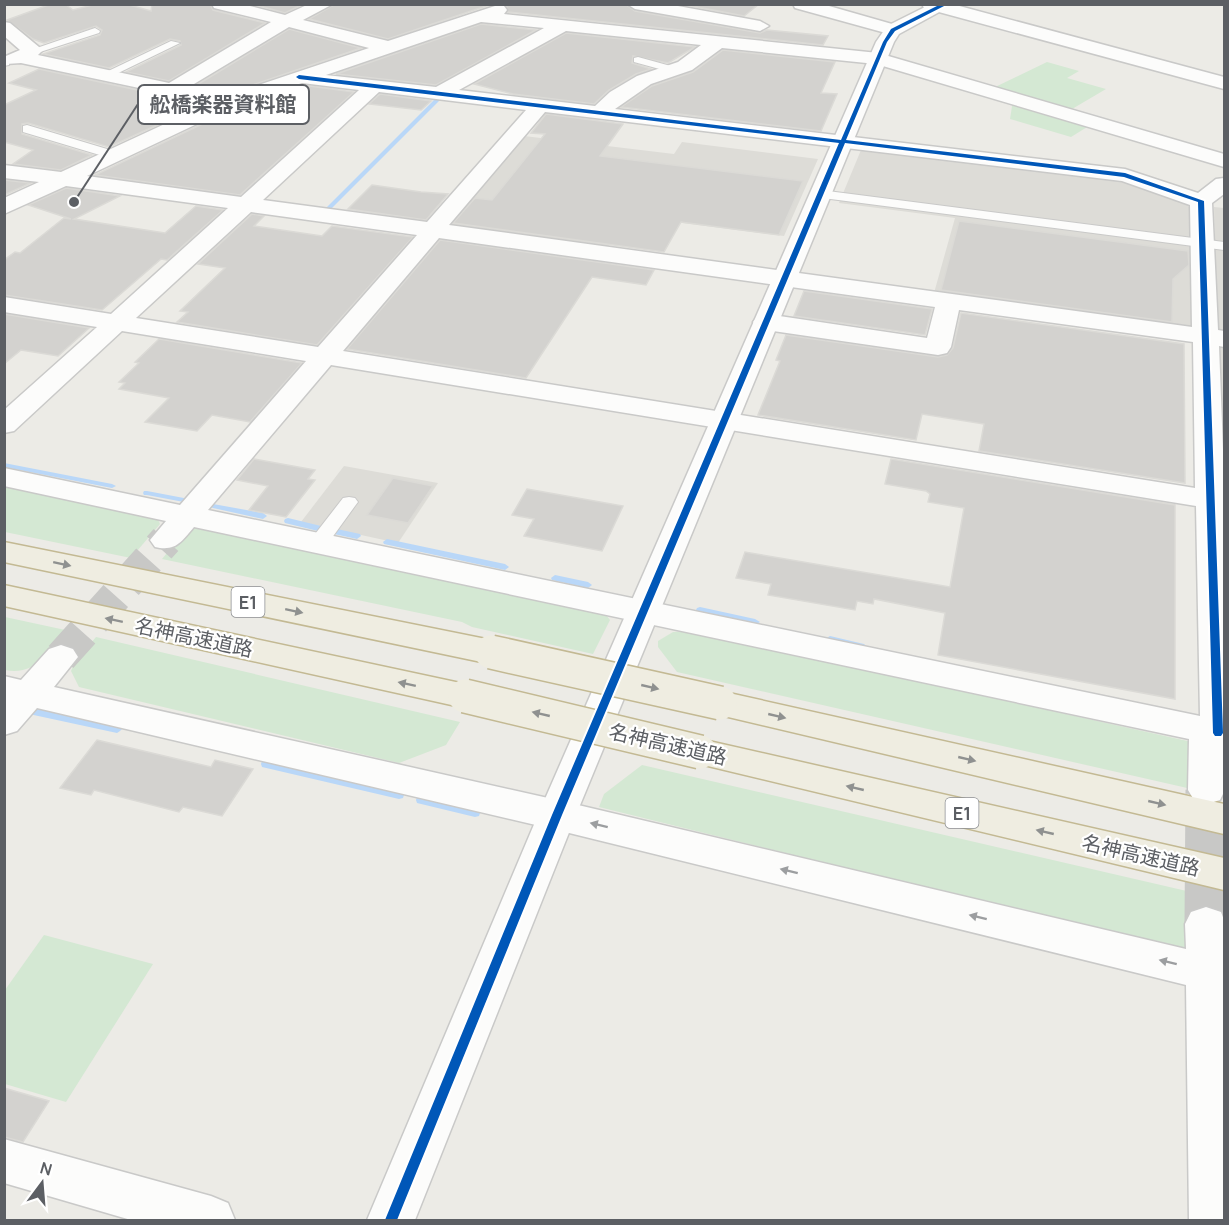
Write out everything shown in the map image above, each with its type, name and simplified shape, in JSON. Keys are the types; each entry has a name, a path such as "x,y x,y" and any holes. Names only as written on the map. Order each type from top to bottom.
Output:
{"highway":[{"name":"E1","path":"4,552 491,652 720,703 1216,804"},
{"name":"名神高速道路","path":"4,595 465,696 1224,874"}],"street":[{"path":"220,4 388,47"},
{"path":"172,89 286,21 325,4"},
{"path":"4,207 230,101 514,4"},
{"path":"635,4 885,46"},
{"path":"801,4 885,46 1224,161"},
{"path":"390,1221 642,611 885,46 939,5 1224,83"},
{"path":"478,16 718,42 885,46"},
{"path":"438,94 562,26"},
{"path":"4,27 13,59 106,75 230,101"},
{"path":"599,113 617,96 644,80 685,66 718,42"},
{"path":"299,77 1125,175 1201,201"},
{"path":"4,425 375,87"},
{"path":"166,540 540,106"},
{"path":"4,171 249,202 1215,337"},
{"path":"1201,201 1224,184"},
{"path":"1201,201 1213,244 1217,501 1216,804"},
{"path":"766,322 938,347 949,301"},
{"path":"4,304 1217,501"},
{"path":"4,477 189,514 1216,733"},
{"path":"12,701 61,657"},
{"path":"12,701 557,815 1215,974"},
{"path":"1206,924 1215,974 1213,1221"},
{"path":"4,1161 211,1221"}],"lane":[{"path":"13,59 96,31"},
{"path":"106,75 175,43"},
{"path":"638,60 674,70"},
{"path":"27,129 113,154"},
{"path":"820,194 1213,244"},
{"path":"319,542 349,502"}],"shaded area":[{"path":"524,136 674,154 682,142 818,159 784,236 628,216 607,248 452,227 450,225"},
{"path":"869,148 1124,178 1191,202 1193,329 934,293 955,218 839,203 861,150"},
{"path":"1214,207 1224,208 1224,335 1217,334"},
{"path":"1214,343 1224,344 1224,494 1217,493"},
{"path":"344,466 438,483 398,543 301,522"}],"green space":[{"path":"1047,62 1079,71 1067,78 1106,89 1067,112 991,89"},
{"path":"1013,100 1092,124 1071,137 1010,119"},
{"path":"4,486 157,517 160,524 131,558 5,532"},
{"path":"197,527 603,611 610,620 593,654 472,627 462,622 162,559 181,536"},
{"path":"5,617 70,631 42,661 34,666 16,671 5,670"},
{"path":"690,631 1192,742 1196,790 677,672 658,647 658,641 673,632"},
{"path":"96,637 460,722 446,745 399,763 79,687 71,671 75,662"},
{"path":"642,765 1191,892 1190,943 1182,951 599,807 604,794"},
{"path":"44,935 153,964 66,1102 5,1084 5,990"}],"building":[{"path":"51,4 65,4 73,10 96,4 126,4 151,11 152,4 210,4 213,10 265,23 169,81 126,72 181,45 180,41 170,39 109,68 43,54 100,35 102,30 96,26 44,43 33,39 7,20"},
{"path":"253,4 303,4 285,13"},
{"path":"335,4 492,4 388,39 309,19"},
{"path":"506,4 625,4 635,11 760,33 767,30 828,36 823,45 508,12"},
{"path":"682,4 759,4 744,16"},
{"path":"481,24 536,30 436,85 336,74"},
{"path":"289,29 361,48 229,93 195,86"},
{"path":"566,33 695,47 668,63 633,56 632,63 651,69 636,74 609,90 594,104 513,94 474,84"},
{"path":"723,50 835,62 821,93 837,94 821,131 621,107 652,86 693,72"},
{"path":"39,69 203,104 109,147 28,123 22,124 22,134 92,155 61,170 13,164 33,150 4,142 4,105 36,90 9,83"},
{"path":"302,85 354,92 240,195 95,175 238,107"},
{"path":"380,94 431,101 421,110 369,104"},
{"path":"546,114 623,124 600,156 803,181 779,235 681,222 664,252 453,223 475,198 492,200 545,134 531,133"},
{"path":"4,180 31,183 4,195"},
{"path":"372,185 448,194 426,220 348,209"},
{"path":"66,188 120,196 74,219 165,233 196,206 223,210 167,260 161,259 102,310 4,295 4,260 15,252 20,253 64,218 71,219 28,205"},
{"path":"252,214 264,216 254,226 322,236 332,226 413,237 317,345 177,322 188,312 180,311 225,268 198,264"},
{"path":"959,221 1188,251 1189,265 1173,279 1172,322 941,290"},
{"path":"440,240 654,270 646,285 592,277 526,378 347,349"},
{"path":"804,291 932,309 925,335 794,316"},
{"path":"961,313 1184,344 1185,483 979,451 984,424 922,414 916,440 758,415 780,361 776,360 786,335 938,357 947,355 953,348"},
{"path":"4,314 89,328 58,356 21,350 4,364"},
{"path":"159,339 302,363 250,422 212,415 197,431 145,422 169,398 119,389 125,383 119,382 139,363 135,362"},
{"path":"254,459 315,470 308,479 315,480 286,517 249,510 268,486 237,480"},
{"path":"891,459 1175,505 1175,699 938,655 945,613 874,599 873,604 857,601 855,610 768,595 771,584 736,578 745,552 950,587 964,508 928,502 930,494 926,491 885,484"},
{"path":"393,478 433,486 408,523 367,515"},
{"path":"527,489 623,506 602,551 524,536 534,519 512,515"},
{"path":"97,740 211,767 215,760 253,769 222,816 183,807 179,812 94,790 91,795 60,788"},
{"path":"4,1088 49,1101 23,1142 4,1137"}],"waterway":[{"path":"328,209 438,99"},
{"path":"4,465 112,486"},
{"path":"147,493 189,501"},
{"path":"213,506 263,516"},
{"path":"288,521 318,528"},
{"path":"337,532 357,536"},
{"path":"387,542 505,567"},
{"path":"555,578 588,585"},
{"path":"700,610 755,622"},
{"path":"830,639 861,646"},
{"path":"24,713 27,710 117,729"},
{"path":"266,764 399,795"},
{"path":"421,800 475,813"},
{"path":"1224,1035 1224,1057"}],"tunnel":[{"path":"61,657 166,540"},
{"path":"1206,924 1207,790"}],"cycle path":[{"path":"391,1220 557,815 885,42 893,30 946,4"},
{"path":"299,77 1125,175 1201,201 1218,733"}],"place":[{"name":"舩橋楽器資料館","path":"74,202"}]}
